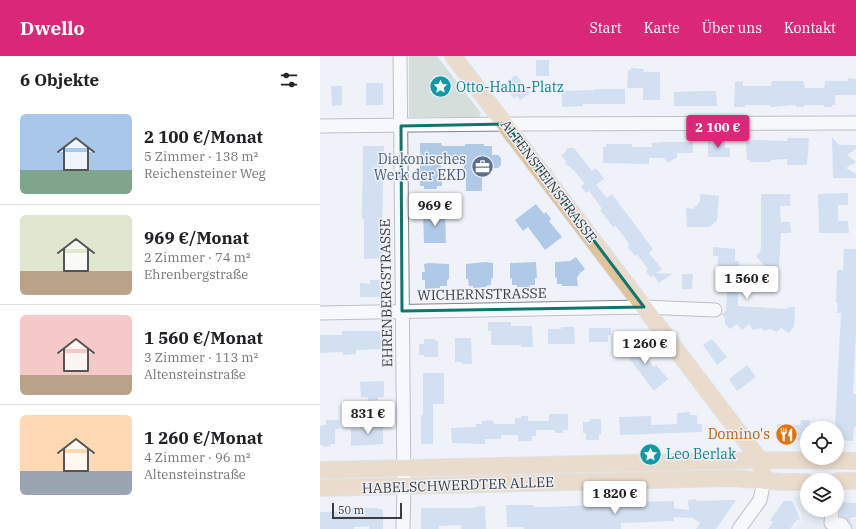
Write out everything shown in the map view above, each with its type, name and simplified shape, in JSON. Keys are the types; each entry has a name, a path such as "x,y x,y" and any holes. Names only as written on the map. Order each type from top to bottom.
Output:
{"main road":[{"name":"ALTENSTEINSTRASSE","path":"453,56 760,460"},
{"name":"HABELSCHWERDTER ALLEE","path":"320,470 760,460 856,461"},
{"path":"760,460 764,481"},
{"name":"HABELSCHWERDTER ALLEE","path":"320,488 725,478 800,482"},
{"path":"844,481 856,481"}],"street":[{"name":"EHRENBERGSTRASSE","path":"400,56 404,468 403,529"},
{"path":"320,126 856,123"},
{"path":"644,307 715,310"},
{"name":"WICHERNSTRASSE","path":"320,313 644,307"},
{"path":"739,529 760,500 764,481"},
{"path":"831,517 831,523 841,524 845,529"}],"highlighted area":[{"path":"506,124 644,307 402,311 401,126"}],"shaded area":[{"path":"794,497 800,497 800,511"},
{"path":"829,517 856,519 856,529 793,529 803,518"}],"green space":[{"path":"409,56 437,56 481,113 479,117 409,117"},
{"path":"732,466 733,473 419,482 419,472"}],"building":[{"path":"536,60 549,60 549,76 536,76"},
{"path":"631,68 644,69 643,72 660,72 660,100 643,100 643,88 627,88 628,70 631,70"},
{"path":"516,75 530,93 520,100 517,96 514,99 504,84"},
{"path":"848,78 856,79 856,95 835,95 835,105 832,105 832,107 824,107 824,105 804,105 804,107 796,107 796,105 770,107 770,105 745,105 745,107 734,107 735,82 743,81 743,86 771,86 772,81 803,81 805,88 824,88 825,81 848,81"},
{"path":"366,83 383,83 383,105 366,105"},
{"path":"331,86 342,86 342,105 332,106"},
{"path":"625,89 625,104 583,104 583,106 562,107 562,91"},
{"path":"716,91 717,106 674,106 674,92"},
{"path":"832,137 839,145 856,145 856,149 847,155 856,162 846,168 856,174 856,178 833,178"},
{"path":"788,138 809,138 807,165 787,165 787,159 771,160 771,162 750,162 750,160 747,160 746,141 787,141"},
{"path":"708,141 725,141 725,148 730,148 730,157 708,157"},
{"path":"693,142 693,153 677,153 677,158 670,162 667,162 664,158 649,158 649,164 603,163 603,147 606,147 606,144 632,144 632,147 653,147 651,143"},
{"name":"Diakonisches Werk der EKD","path":"420,143 441,143 442,146 484,144 484,146 492,146 492,155 498,155 501,158 501,165 498,168 482,169 482,191 466,191 466,169 464,169 464,160 441,160 442,186 437,186 437,189 424,189 424,186 420,186 420,177 418,175 418,170 420,168"},
{"path":"363,146 384,146 382,229 384,229 383,258 364,259 364,219 362,219"},
{"path":"567,148 574,148 592,171 596,168 604,179 596,185 607,198 612,194 653,249 649,253 662,269 656,273 672,274 659,283 653,275 651,278 646,271 648,269 637,254 635,256 627,246 630,245 619,230 615,226 613,227 600,210 602,209 589,191 586,193 581,186 585,184 573,169 565,164 566,161 561,155 565,153"},
{"path":"848,193 848,205 838,205 838,221 848,221 849,233 819,233 818,194"},
{"path":"700,194 719,196 717,220 710,227 687,227 686,208 693,209 700,202"},
{"path":"761,194 790,194 790,206 780,206 781,222 790,222 791,233 781,233 779,267 773,267 769,271 756,256 760,252 761,247"},
{"path":"536,204 544,214 546,212 551,219 549,221 562,237 545,250 528,227 523,231 515,220"},
{"path":"445,211 446,243 424,243 423,212"},
{"path":"713,247 735,249 735,261 739,261 738,306 787,309 788,307 795,307 794,326 789,333 781,328 777,332 770,329 764,331 761,328 753,330 749,324 742,330 737,324 730,329 725,324 725,317 721,315 726,311 727,291 721,291 722,280 717,279 718,256 713,256"},
{"path":"844,249 856,249 856,333 853,394 856,394 856,427 854,427 853,441 844,440 844,421 835,421 841,313 837,313 838,303 836,303 837,270 843,270"},
{"path":"576,257 585,269 577,278 578,286 562,286 562,284 557,284 557,278 555,277 555,262 570,261"},
{"path":"486,262 493,263 493,278 491,279 491,285 473,288 473,286 469,286 468,279 466,279 466,264"},
{"path":"536,262 537,278 535,278 535,285 530,285 530,287 517,287 517,285 512,285 512,278 510,279 510,263"},
{"path":"424,264 449,264 449,279 447,280 447,286 425,289 425,280 422,280 422,272 425,272"},
{"path":"682,274 693,274 692,289 682,289"},
{"path":"370,280 382,280 382,283 384,283 384,297 360,297 360,283 370,284"},
{"path":"488,322 511,322 511,326 532,326 533,347 521,347 521,345 491,345 491,331 488,331"},
{"path":"561,327 574,327 575,344 548,344 548,329 561,329"},
{"path":"589,328 611,328 611,335 608,335 608,342 589,342"},
{"path":"342,331 382,331 382,349 356,350 356,354 343,355 343,352 320,353 320,335 342,335"},
{"path":"455,338 471,338 472,364 455,362"},
{"path":"424,339 435,339 435,341 438,341 438,357 424,357 424,355 419,355 419,344 424,344"},
{"path":"712,339 727,357 717,365 703,345"},
{"path":"634,341 638,345 641,343 648,352 645,355 654,367 656,365 668,379 654,391 623,350"},
{"path":"747,365 756,377 737,391 729,379"},
{"path":"423,373 444,373 444,404 433,404 433,444 421,444"},
{"path":"384,381 384,397 378,397 378,400 368,401 368,397 361,397 360,382"},
{"path":"690,412 690,415 697,415 697,424 702,424 702,432 620,435 619,417 651,416 651,425 677,424 677,413"},
{"path":"549,414 568,414 568,430 563,430 563,433 555,433 555,430 536,430 536,436 532,436 532,441 518,441 518,435 501,435 501,439 485,439 485,444 452,443 451,428 476,427 476,424 482,424 482,421 493,420 494,424 515,424 515,418 521,418 521,416 528,416 528,421 549,421"},
{"path":"591,419 601,419 601,434 599,434 599,440 586,440 586,433 583,433 583,422 589,422"},
{"path":"326,420 339,420 339,429 335,429 335,444 330,444 331,446 323,447 323,445 320,445 320,426 326,425"},
{"path":"383,422 383,444 351,446 351,429 368,428 368,423"},
{"path":"777,424 800,425 800,441 777,439"},
{"path":"696,499 696,501 736,500 716,529 696,529 700,523 692,518 674,517 674,521 621,523 621,529 524,529 523,527 507,527 506,505 534,505 534,507 551,507 596,505 596,503 674,501 674,508 689,510 688,500"},
{"path":"784,501 792,501 800,519 796,521 790,529 768,529 773,522 770,520"},
{"path":"844,502 856,503 856,517 850,518 850,523 845,517"},
{"path":"485,506 486,529 461,529 461,525 439,526 439,529 421,529 421,508 475,508"},
{"path":"352,508 376,508 383,510 383,529 369,529 369,526 354,527 354,529 320,529 320,512 351,511"}],"place":[{"name":"Otto-Hahn-Platz","path":"440,87"},
{"name":"Diakonisches Werk der EKD","path":"482,167"},
{"name":"Domino's","path":"786,434"},
{"name":"Leo Berlak","path":"650,454"}]}
